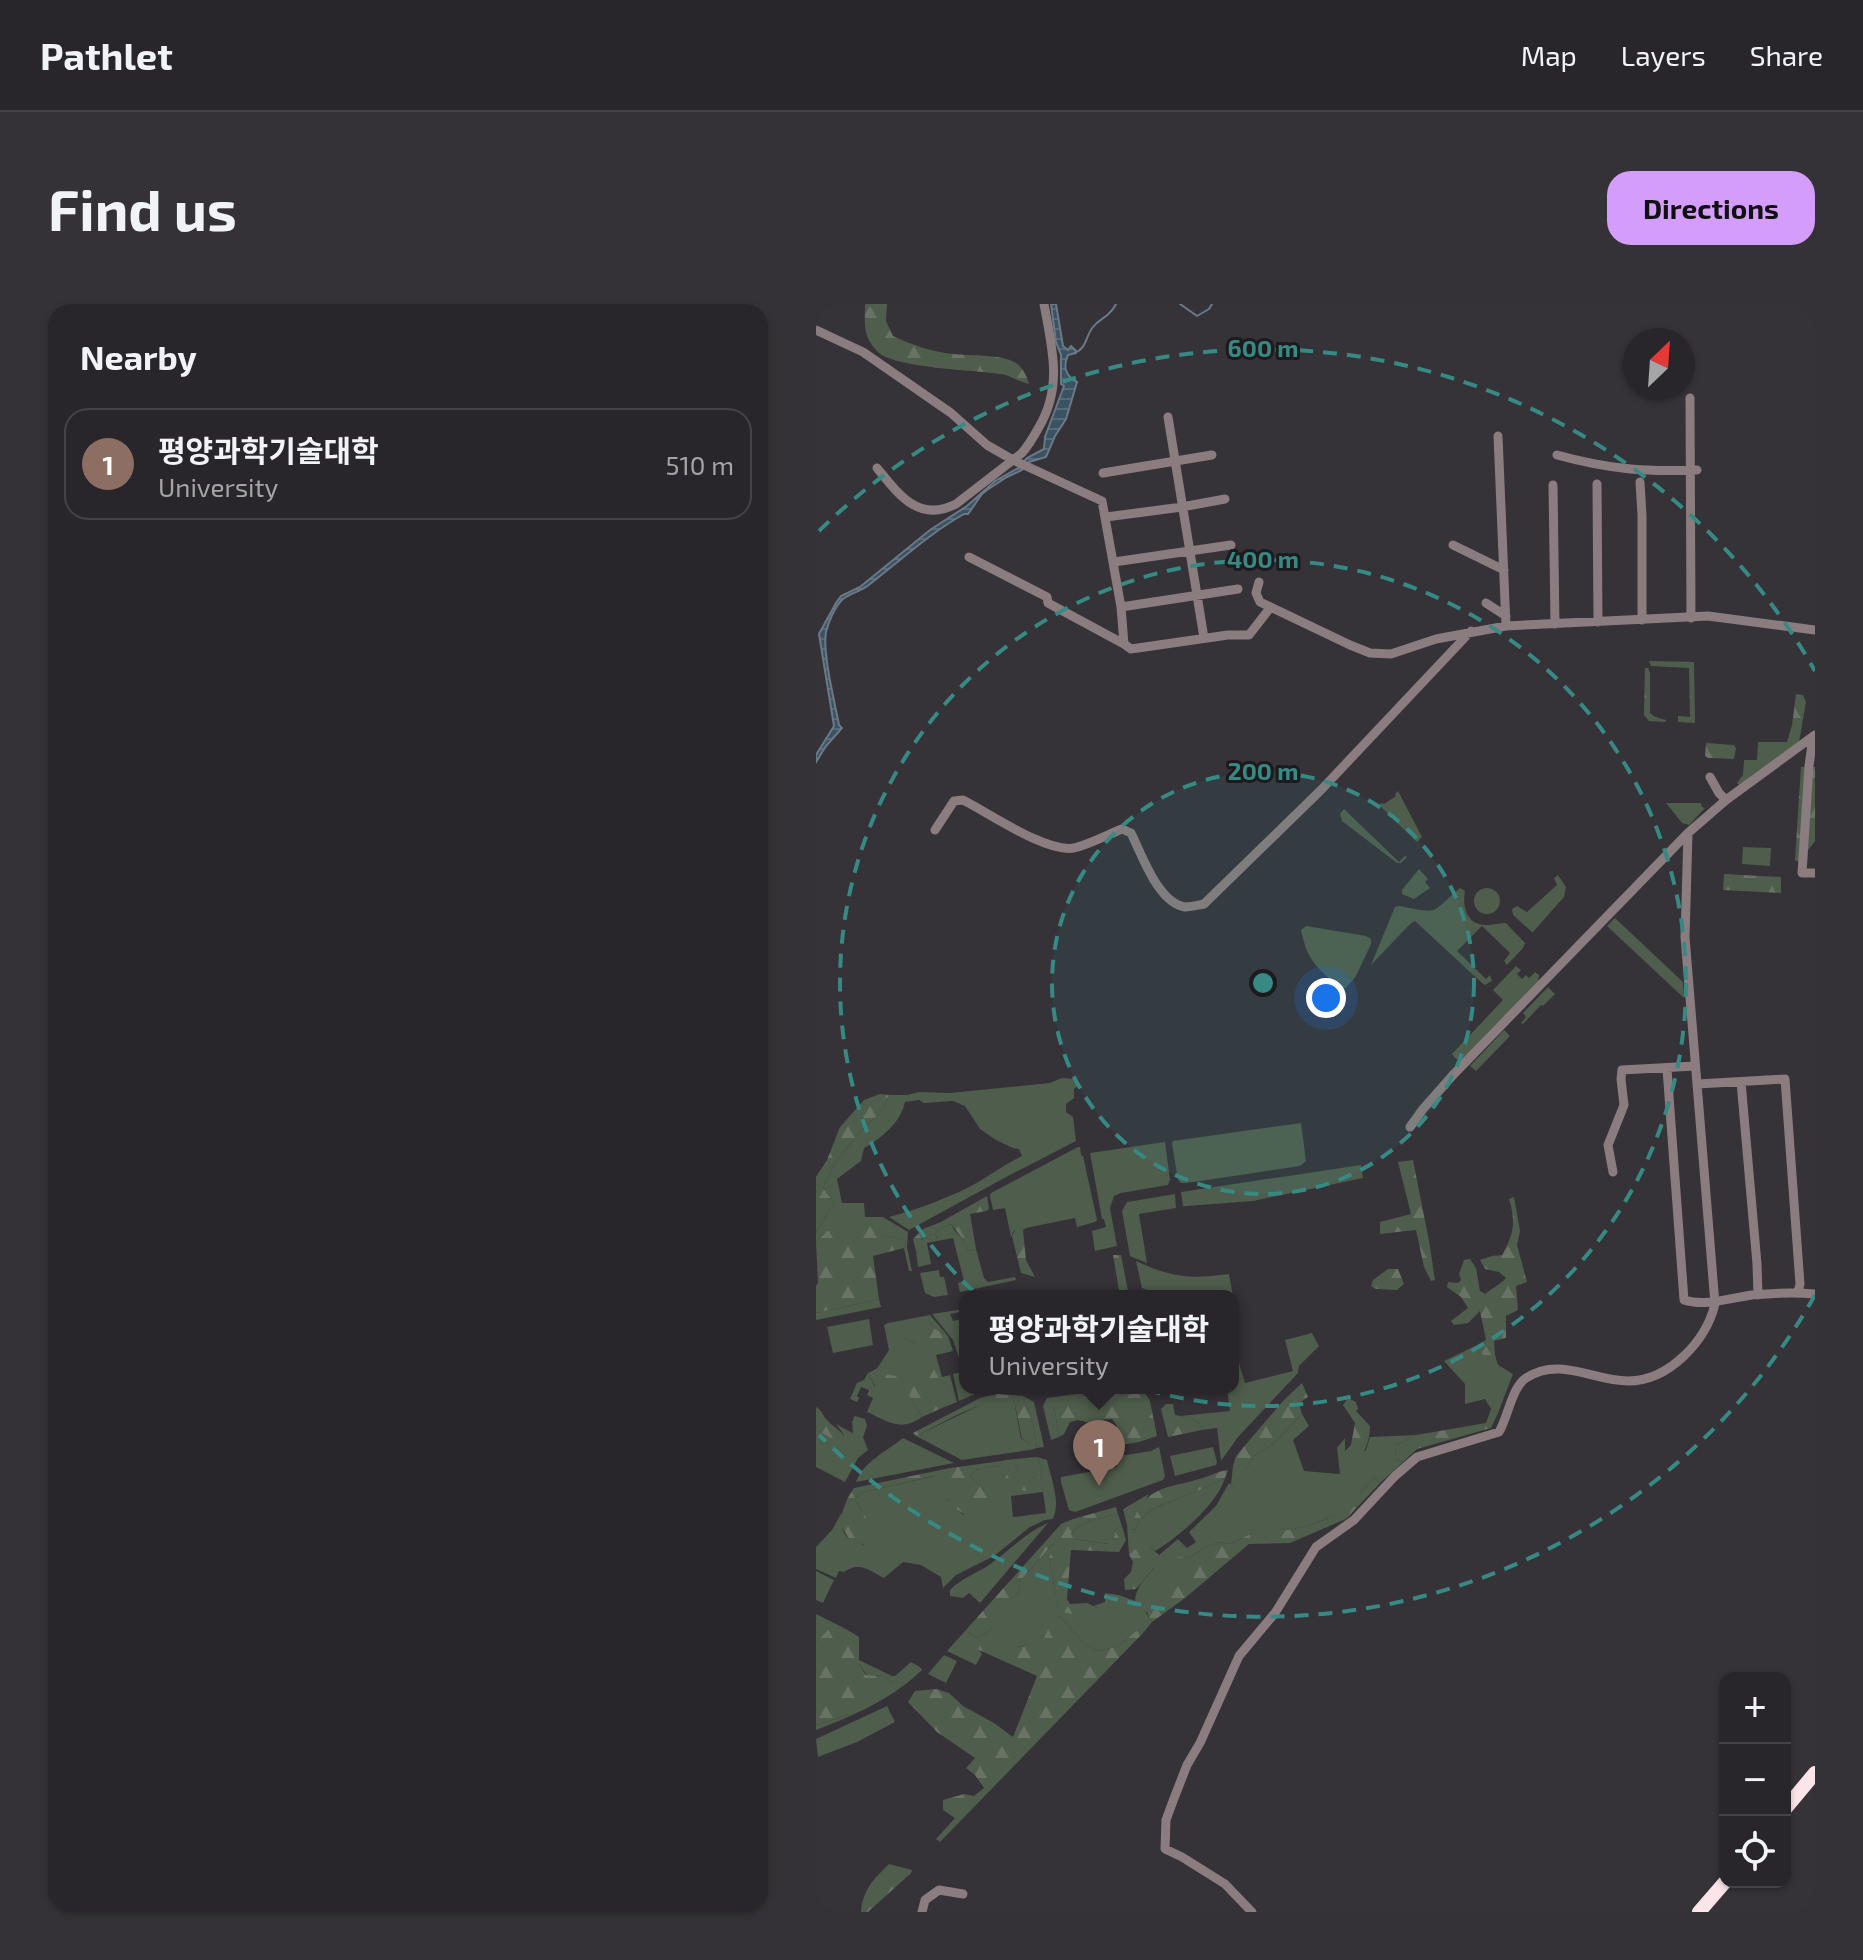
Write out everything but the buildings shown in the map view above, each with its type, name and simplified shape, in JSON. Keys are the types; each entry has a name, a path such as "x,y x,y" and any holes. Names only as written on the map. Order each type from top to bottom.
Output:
{"highway":[{"path":"1791,1802 1815,1773"},
{"path":"1790,1816 1815,1787"},
{"path":"1699,1912 1720,1888"},
{"path":"1710,1912 1730,1888"}],"street":[{"path":"877,468 897,493 932,512 956,504 1020,463 1052,400 1053,353 1044,304"},
{"path":"816,330 863,352 951,413 987,445 1102,501 1121,607 1124,644"},
{"path":"1690,400 1694,470 1691,618"},
{"path":"1168,417 1204,638"},
{"path":"1498,436 1506,621"},
{"path":"1103,473 1212,455"},
{"path":"1557,455 1622,469 1694,470"},
{"path":"1640,482 1642,620"},
{"path":"1597,484 1598,622"},
{"path":"1553,485 1555,624"},
{"path":"1106,517 1225,499"},
{"path":"1114,562 1231,545"},
{"path":"1453,545 1504,570"},
{"path":"969,557 1047,597 1048,603 1131,649 1228,635 1249,635 1270,608"},
{"path":"1259,582 1256,593 1260,602 1370,653 1391,654 1506,621 1555,624 1708,616 1815,630"},
{"path":"1121,607 1238,589"},
{"path":"1486,603 1506,621"},
{"path":"935,830 954,801 963,800 1032,838 1063,848 1074,848 1122,829 1131,833 1159,890 1175,903 1186,907 1204,904 1321,790 1471,631"},
{"path":"1410,1127 1453,1075 1688,833 1726,800 1814,736"},
{"path":"1814,736 1802,873 1815,873"},
{"path":"1710,777 1726,800"},
{"path":"1252,1912 1225,1884 1165,1849 1166,1820 1187,1765 1239,1656 1275,1613 1316,1547 1354,1520 1417,1457 1499,1432 1506,1421 1513,1396 1525,1379 1552,1369 1573,1369 1628,1381 1643,1379 1667,1369 1685,1356 1711,1320 1714,1301 1685,937 1688,833"},
{"path":"1613,1172 1608,1145 1624,1105 1622,1070 1695,1066"},
{"path":"1667,1069 1684,1300 1697,1303 1758,1295 1815,1294"},
{"path":"1698,1084 1785,1079 1800,1284 1798,1292"},
{"path":"1741,1082 1758,1295"},
{"path":"922,1912 925,1900 939,1890 963,1894"}],"green space":[{"path":"865,304 887,304 886,321 893,336 937,352 1010,360 1021,367 1029,384 1004,375 915,365 885,357 872,345 867,334"},
{"path":"1649,661 1694,662 1695,723 1678,722 1678,716 1690,717 1689,668 1651,666"},
{"path":"1645,668 1650,673 1650,713 1665,722 1649,721 1644,715"},
{"path":"1796,694 1803,695 1806,702 1799,742 1741,787 1737,783 1743,775 1744,760 1757,760 1758,742 1787,742"},
{"path":"1706,743 1734,745 1734,759 1708,758 1705,756"},
{"path":"1812,766 1815,767 1815,841 1806,853"},
{"path":"1801,767 1805,767 1799,862 1795,860"},
{"path":"1398,791 1422,837 1417,842 1379,805 1396,796"},
{"path":"1666,803 1701,803 1705,808 1689,825 1682,823"},
{"path":"1344,809 1399,862 1407,857 1401,863 1397,863 1342,821 1340,814"},
{"path":"1743,847 1771,848 1770,866 1742,864"},
{"path":"1419,869 1428,879 1425,882 1430,888 1414,899 1402,894 1402,890"},
{"path":"1724,874 1781,877 1781,893 1723,890"},
{"path":"1558,875 1566,887 1564,897 1532,932 1513,915 1512,909 1517,906 1527,912 1557,885 1554,878"},
{"path":"1460,888 1465,891 1465,909 1474,922 1486,925 1506,923 1525,943 1507,965 1504,961 1510,953 1482,926 1457,951 1486,979 1490,975 1492,981 1485,985 1482,983 1415,921 1371,965 1395,907 1434,910"},
{"path":"1487,888 1496,892 1500,901 1496,910 1487,914 1478,910 1474,901 1478,892"},
{"path":"1615,918 1683,982 1684,998 1607,926"},
{"path":"1306,926 1371,939 1356,976 1346,988 1339,988 1310,957 1301,930"},
{"path":"1516,966 1521,970 1517,974 1522,979 1526,975 1529,978 1535,972 1539,975 1538,982 1464,1059 1456,1059 1452,1054 1503,1000 1493,990"},
{"path":"1548,987 1555,994 1521,1023 1526,1017 1523,1013"},
{"path":"1504,1030 1510,1036 1476,1071 1470,1066"},
{"path":"1062,1078 1075,1079 1080,1084 1074,1089 1074,1098 1066,1104 1066,1112 1073,1117 1076,1141 909,1230 889,1217 967,1188 1022,1156 1019,1149 996,1140 980,1129 965,1106 953,1101 905,1102 890,1129 864,1148 861,1161 837,1179 842,1203 864,1203 865,1217 883,1217 908,1232 907,1247 912,1271 909,1271 904,1248 906,1241 892,1237 823,1234 816,1242 816,1232 834,1203 823,1188 836,1161 882,1111 889,1095 950,1093 1050,1083"},
{"path":"880,1094 889,1095 882,1111 836,1161 823,1188 834,1203 816,1232 816,1177 827,1160 840,1127 864,1100"},
{"path":"1301,1123 1306,1161 1300,1166 1186,1183 1178,1180 1173,1141"},
{"path":"1165,1142 1168,1185 1114,1196 1110,1208 1117,1246 1095,1251 1092,1231 1106,1227 1090,1153"},
{"path":"1078,1147 1083,1156 1097,1220 1077,1227 1075,1218 1023,1230 1020,1226 1011,1237 1005,1208 993,1210 991,1193"},
{"path":"1413,1160 1435,1280 1431,1281 1424,1267 1416,1230 1380,1234 1380,1222 1411,1214 1398,1162"},
{"path":"1361,1165 1363,1178 1253,1201 1183,1206 1181,1192"},
{"path":"1175,1194 1176,1208 1139,1214 1147,1263 1130,1256 1122,1211 1127,1202"},
{"path":"987,1196 989,1209 970,1214 976,1249 968,1251 951,1224 935,1232 937,1240 921,1239 925,1248 919,1254 916,1251 913,1239 923,1229"},
{"path":"1514,1197 1520,1231 1517,1245 1527,1282 1516,1286 1518,1310 1506,1316 1506,1338 1494,1341 1495,1355 1484,1355 1473,1351 1486,1340 1480,1311 1468,1323 1454,1325 1451,1321 1468,1308 1461,1297 1447,1287 1448,1282 1458,1283 1461,1280 1459,1274 1464,1260 1470,1259 1476,1268 1480,1291 1485,1294 1506,1278 1499,1272 1485,1269 1480,1260 1502,1255 1511,1234 1513,1214 1509,1199"},
{"path":"862,1220 876,1228 879,1236 906,1241 904,1248 873,1256 879,1299 816,1313 816,1242 837,1226"},
{"path":"951,1224 968,1251 976,1249 988,1282 1015,1277 1016,1280 960,1290 958,1283 964,1281 953,1238 927,1243 931,1264 918,1267 916,1251 919,1254 921,1240 925,1237 937,1239 935,1232"},
{"path":"1020,1226 1026,1260 1035,1277 1021,1273 1012,1236"},
{"path":"1113,1255 1121,1255 1128,1290 1119,1290"},
{"path":"1136,1261 1182,1276 1229,1274 1232,1290 1148,1290 1142,1288"},
{"path":"1388,1269 1398,1269 1404,1284 1397,1290 1371,1286 1373,1280"},
{"path":"939,1270 948,1295 934,1297 925,1293 920,1273"},
{"path":"879,1299 881,1307 816,1320 816,1313"},
{"path":"959,1310 950,1314 953,1321 959,1320 959,1358 953,1340 932,1314"},
{"path":"930,1315 948,1336 930,1322 908,1323 901,1335 915,1344 953,1351 936,1355 942,1377 950,1375 957,1402 942,1408 950,1401 936,1376 909,1396 922,1417 907,1424 894,1424 867,1412 873,1398 867,1395 869,1390 861,1387 857,1402 850,1399 857,1383 864,1380 868,1373 875,1387 886,1374 876,1370 889,1350 884,1325"},
{"path":"869,1319 873,1345 833,1353 827,1327"},
{"path":"924,1321 948,1336 953,1351 918,1351 915,1344 901,1335 900,1327"},
{"path":"1312,1333 1319,1346 1238,1437 1221,1461 1217,1428 1202,1430 1201,1424 1180,1416 1230,1411 1228,1394 1239,1394 1239,1363 1245,1383 1293,1371 1285,1340"},
{"path":"1477,1345 1474,1351 1495,1355 1498,1365 1513,1374 1498,1413 1491,1409 1485,1399 1465,1404 1465,1384 1444,1361"},
{"path":"882,1366 886,1374 896,1376 898,1380 900,1389 897,1402 889,1404 883,1400 868,1373"},
{"path":"934,1369 940,1381 948,1384 950,1401 922,1417 909,1396 917,1376"},
{"path":"959,1373 959,1394 975,1394 959,1401 953,1374"},
{"path":"1302,1383 1308,1397 1299,1403 1302,1414 1272,1445 1257,1453 1246,1469 1245,1484 1239,1491 1231,1484 1236,1456"},
{"path":"997,1394 1023,1396 1033,1423 1037,1448 1030,1450 1027,1441 1022,1439 1014,1400 988,1403 916,1436 913,1433 980,1398"},
{"path":"1106,1394 1146,1394 1157,1436 1121,1445 1117,1426 1112,1419 1093,1424 1078,1420 1070,1422 1059,1437 1054,1406 1057,1402"},
{"path":"1110,1394 1054,1406 1059,1437 1051,1440 1043,1406 1047,1398"},
{"path":"1023,1396 1034,1402 1044,1447 1037,1448 1033,1423"},
{"path":"1348,1398 1356,1402 1356,1411 1370,1426 1366,1448 1354,1467 1345,1462 1345,1451 1351,1445 1355,1423 1343,1405"},
{"path":"997,1399 1014,1400 1021,1439 1027,1441 1030,1450 962,1460 916,1436 974,1408"},
{"path":"1166,1404 1173,1404 1175,1415 1201,1424 1202,1430 1168,1437 1161,1409"},
{"path":"816,1407 844,1436 839,1442 816,1430"},
{"path":"1491,1409 1498,1413 1491,1428 1417,1449 1403,1462 1396,1459 1395,1446 1416,1435 1486,1423"},
{"path":"1302,1414 1309,1426 1293,1440 1304,1471 1340,1474 1337,1448 1345,1438 1345,1462 1366,1450 1370,1437 1416,1435 1395,1446 1396,1459 1403,1462 1380,1483 1374,1477 1352,1503 1334,1515 1292,1529 1284,1530 1276,1524 1230,1544 1219,1542 1189,1558 1179,1557 1161,1581 1146,1613 1152,1622 1144,1632 1139,1629 1118,1646 1099,1651 1085,1644 1059,1616 1037,1641 1012,1648 979,1650 982,1654 976,1665 947,1651 965,1631 978,1638 993,1628 998,1608 1015,1596 1020,1590 1019,1582 1056,1541 1049,1557 1058,1608 1098,1608 1093,1606 1105,1602 1105,1593 1135,1601 1139,1587 1159,1555 1178,1539 1187,1548 1196,1542 1189,1532 1216,1506 1229,1483 1239,1490 1246,1469 1257,1453 1272,1445"},
{"path":"855,1416 865,1419 867,1426 863,1437 868,1450 858,1458 858,1437 853,1433 852,1422"},
{"path":"836,1424 858,1436 858,1458 845,1482 816,1467 816,1430 839,1441 844,1435"},
{"path":"903,1438 954,1463 856,1482 870,1463"},
{"path":"1159,1447 1165,1476 1163,1480 1075,1512 1069,1510 1061,1477 1117,1467 1120,1456"},
{"path":"1213,1447 1216,1465 1175,1476 1170,1456"},
{"path":"1037,1457 1047,1460 1053,1482 1056,1505 1053,1519 1030,1527 994,1556 956,1575 943,1588 941,1577 921,1565 903,1562 884,1578 859,1567 839,1571 836,1578 816,1569 816,1547 832,1530 842,1512 845,1534 864,1545 862,1511 855,1500 859,1493 935,1476 948,1500 963,1515 984,1490 970,1476 975,1470 1000,1465 1006,1460 1006,1464 1015,1464 1018,1471 1006,1489 1017,1489 1040,1478 1042,1469","holes":["1043,1492 1046,1513 1013,1517 1011,1496"]},
{"path":"1037,1457 1042,1469 1040,1478 1045,1481 1043,1487 1031,1491 1006,1489 1003,1483 1007,1474 1018,1471 1015,1464 1005,1464 1006,1460"},
{"path":"1002,1461 1000,1465 975,1470 970,1476 984,1490 992,1507 978,1521 952,1505 934,1476 859,1493 855,1500 872,1528 871,1543 865,1545 851,1541 840,1525 845,1505 854,1488 950,1468"},
{"path":"1228,1470 1225,1478 1152,1509 1139,1521 1136,1529 1131,1530 1141,1504 1157,1491"},
{"path":"1374,1477 1380,1483 1346,1519 1290,1543 1249,1544 1185,1598 1152,1622 1149,1618 1146,1604 1151,1586 1161,1581 1167,1564 1179,1557 1189,1558 1219,1542 1230,1544 1283,1511 1283,1518 1277,1524 1284,1530 1318,1522 1352,1502"},
{"path":"1225,1478 1206,1509 1175,1537 1155,1551 1150,1547 1137,1547 1129,1555 1123,1509 1149,1494 1134,1519 1132,1530 1136,1529 1139,1521 1152,1509"},
{"path":"1116,1507 1118,1514 1086,1523 1071,1534 1074,1539 1108,1544 1113,1540 1116,1529 1122,1526 1126,1540 1119,1552 1071,1550 1067,1599 1070,1604 1087,1603 1100,1609 1073,1614 1058,1609 1049,1557 1054,1543 1019,1582 1020,1590 1015,1596 999,1608 1008,1615 1009,1625 993,1628 978,1638 965,1631 1061,1524"},
{"path":"1118,1514 1122,1526 1116,1529 1109,1544 1074,1539 1071,1534 1086,1523"},
{"path":"1048,1523 980,1603 969,1593 963,1598 950,1596 950,1590 959,1582 989,1565"},
{"path":"1137,1547 1150,1547 1159,1555 1158,1563 1136,1589 1125,1590 1124,1579 1131,1572 1133,1562 1129,1555"},
{"path":"816,1571 834,1580 823,1603 816,1600"},
{"path":"816,1614 846,1629 832,1627 816,1642"},
{"path":"1059,1616 1085,1644 1099,1651 1118,1646 1140,1628 1144,1632 940,1842 936,1839 955,1818 943,1810 943,1800 964,1794 974,1796 984,1788 966,1768 975,1758 937,1732 908,1702 915,1691 936,1689 949,1693 963,1706 1013,1737 1037,1676 979,1650 976,1642 997,1649 1023,1646 1044,1637"},
{"path":"832,1626 846,1629 859,1637 859,1664 866,1675 884,1676 893,1683 881,1699 848,1715 816,1725 816,1642"},
{"path":"944,1655 957,1661 946,1683 928,1674"},
{"path":"859,1660 892,1676 911,1662 922,1670 898,1690 872,1705 816,1730 816,1725 848,1715 893,1683 884,1676 867,1675"},
{"path":"887,1706 895,1722 857,1742 818,1757 816,1739"},
{"path":"889,1864 912,1870 868,1912 861,1912 867,1891"}],"water":[{"path":"1051,304 1056,304 1063,346 1068,350 1071,346 1076,351 1068,355 1065,364 1068,375 1077,382 1066,419 1046,457 1029,462 1022,470 987,490 968,514 939,530 837,606 828,624 825,641 832,691 842,728 816,762 816,755 834,726 819,634 841,596 860,587 995,481 1044,449 1045,437 1064,386 1061,384 1061,355 1056,342"}],"waterway":[{"path":"1074,353 1081,349 1093,327 1116,304"},
{"path":"1180,304 1197,316 1212,304"}],"place":[{"name":"평양과학기술대학","path":"1099,1486"}]}
